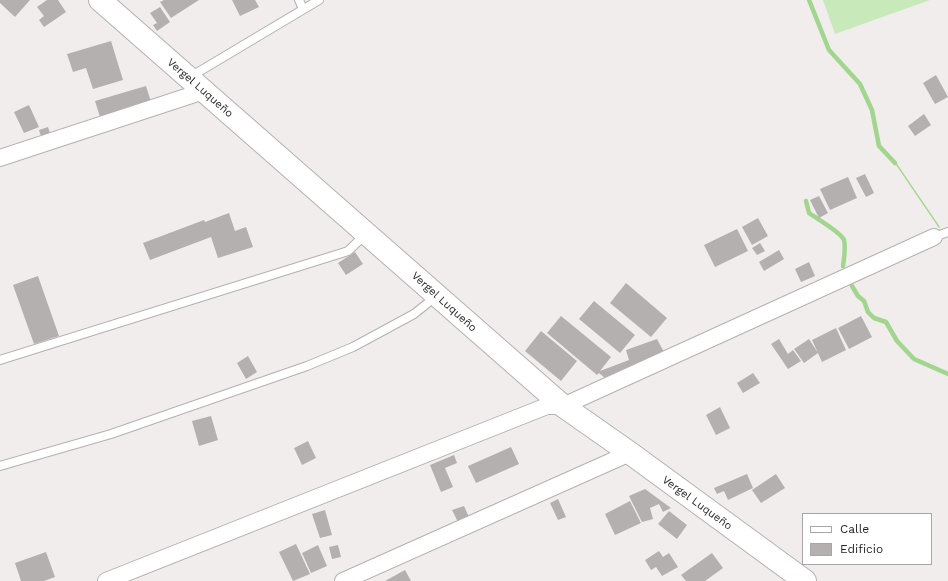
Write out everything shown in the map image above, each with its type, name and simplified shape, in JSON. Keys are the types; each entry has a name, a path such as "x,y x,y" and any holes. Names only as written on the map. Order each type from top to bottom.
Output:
{"main road":[{"name":"Vergel Luqueño","path":"100,0 563,406 805,581"}],"street":[{"path":"0,158 197,84"},
{"path":"106,581 548,406 563,406 941,235"},
{"path":"343,581 630,453"}],"lane":[{"path":"299,0 303,9"},
{"path":"197,84 303,9 319,0"},
{"path":"0,360 348,251 366,234"},
{"path":"0,466 111,434 307,366 353,347 407,317 429,302 436,295"}],"shaded area":[{"path":"823,0 930,0 835,34"},
{"path":"893,158 940,227 939,228 892,159"}],"building":[{"path":"0,0 30,0 15,17 0,3"},
{"path":"47,0 58,0 66,12 44,27 39,20 44,16 37,7"},
{"path":"164,0 199,0 171,18 160,2"},
{"path":"232,0 255,0 259,7 240,16"},
{"path":"160,7 170,22 157,31 153,25 157,23 150,13"},
{"path":"111,41 123,80 93,89 86,68 73,72 67,54"},
{"path":"936,75 948,97 935,104 923,83"},
{"path":"146,86 152,105 101,120 95,101"},
{"path":"29,105 39,127 24,133 14,112"},
{"path":"924,114 931,125 915,136 908,126"},
{"path":"48,127 51,136 42,139 39,130"},
{"path":"865,174 874,193 866,197 856,178"},
{"path":"848,177 857,198 830,210 820,189"},
{"path":"819,196 828,213 819,218 810,200"},
{"path":"229,213 235,231 246,227 253,247 218,258 211,237 150,260 143,243 204,220 205,222"},
{"path":"758,218 768,236 752,245 742,227"},
{"path":"737,229 748,251 715,267 704,245"},
{"path":"760,243 765,251 757,255 752,248"},
{"path":"779,250 784,259 764,271 759,262"},
{"path":"355,252 363,264 346,275 338,263"},
{"path":"809,262 815,276 801,282 795,269"},
{"path":"38,276 59,336 34,344 13,285"},
{"path":"626,283 667,318 651,337 610,303"},
{"path":"594,301 635,335 620,353 579,319"},
{"path":"561,316 611,357 600,371 629,360 626,350 657,339 665,354 605,378 599,373 597,375 547,333"},
{"path":"861,316 872,337 849,349 838,328"},
{"path":"836,328 846,350 822,362 812,340"},
{"path":"541,331 577,361 561,381 525,351"},
{"path":"779,339 788,354 793,350 801,361 788,369 771,344"},
{"path":"809,339 818,353 804,363 794,349"},
{"path":"248,356 257,372 246,379 237,363"},
{"path":"753,373 760,383 743,393 737,383"},
{"path":"720,407 730,428 716,435 706,415"},
{"path":"211,416 218,440 199,446 192,421"},
{"path":"308,441 316,458 302,465 294,448"},
{"path":"511,447 519,464 476,483 468,466"},
{"path":"454,455 457,463 445,468 453,487 441,492 430,465"},
{"path":"747,474 753,488 728,500 724,491 717,494 714,488"},
{"path":"776,474 785,488 761,503 752,490"},
{"path":"645,489 671,508 663,512 659,504 650,508 653,519 642,522 629,496"},
{"path":"558,499 566,517 558,520 550,503"},
{"path":"630,501 641,523 615,535 605,514"},
{"path":"464,506 469,517 458,522 452,510"},
{"path":"325,510 332,535 320,538 312,514"},
{"path":"669,511 687,525 677,539 658,524"},
{"path":"296,544 310,574 293,581 279,552"},
{"path":"318,545 327,566 311,573 302,553"},
{"path":"338,545 341,557 332,559 329,547"},
{"path":"659,551 663,557 669,553 678,567 662,576 656,567 651,570 645,560"},
{"path":"46,552 55,577 44,581 21,581 15,563"},
{"path":"712,553 723,568 705,581 686,581 681,575"},
{"path":"405,570 411,581 385,581"}],"waterway":[{"path":"809,0 829,50 860,84 872,110 879,146 895,163"},
{"path":"806,201 809,213 834,230 844,240 845,250 843,266"},
{"path":"852,286 858,296 864,301 868,312 874,318 886,322 897,341 914,359 948,374"}]}
